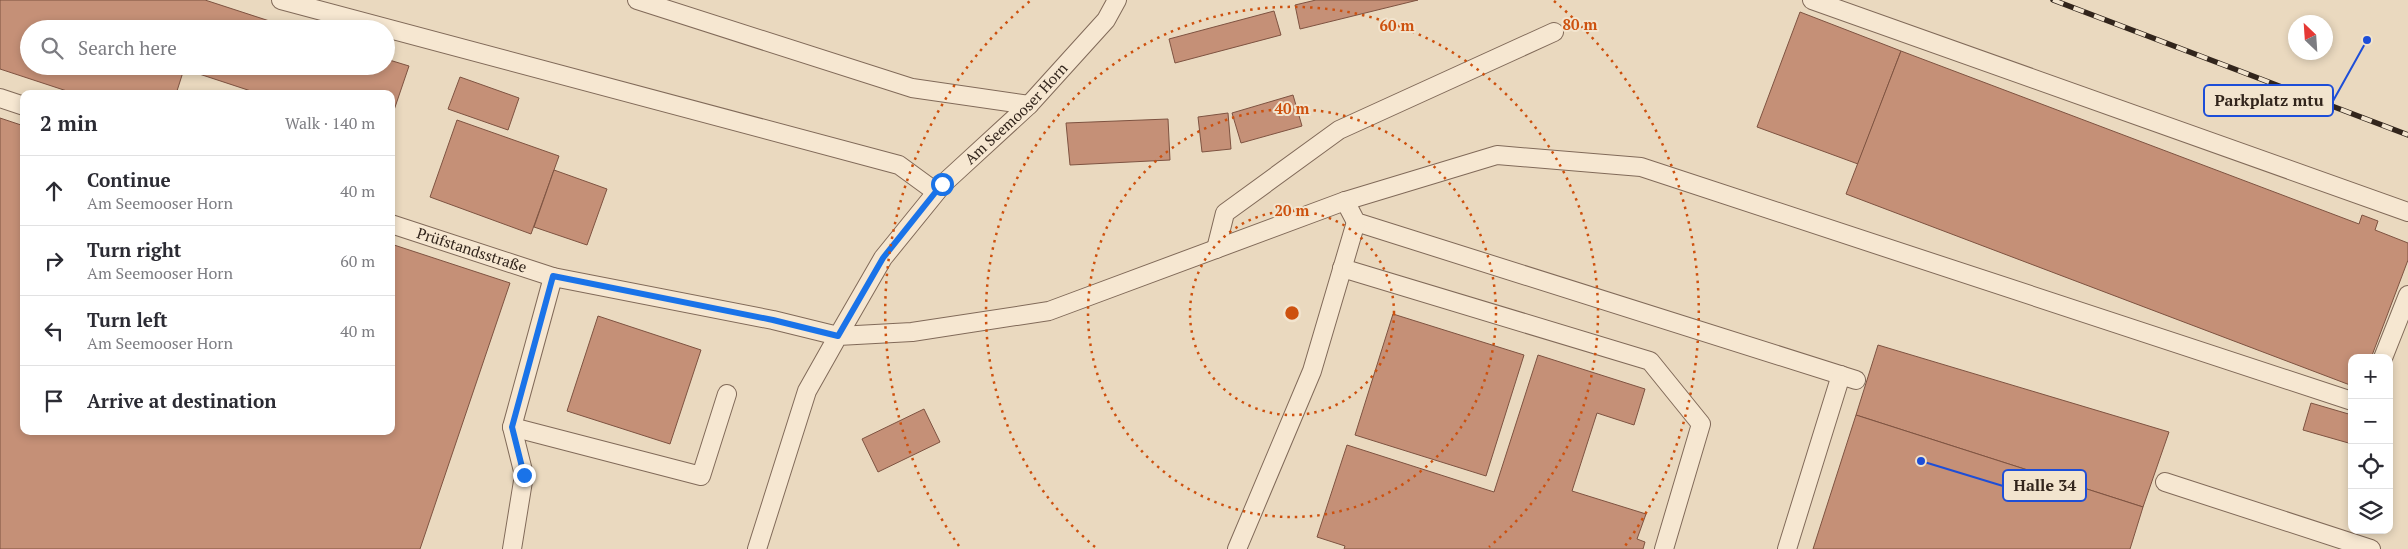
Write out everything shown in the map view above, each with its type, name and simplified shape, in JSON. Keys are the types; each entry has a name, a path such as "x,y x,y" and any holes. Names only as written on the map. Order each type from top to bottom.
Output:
{"lane":[{"path":"281,0 297,2 363,20"},
{"path":"637,0 912,88 1029,104"},
{"name":"Am Seemooser Horn","path":"757,549 807,391 883,258 936,192 1029,104 1106,20 1117,0"},
{"path":"1812,0 2408,212"},
{"path":"395,29 899,165 936,192"},
{"path":"1216,249 1225,213 1339,130 1554,32"},
{"path":"0,98 20,105"},
{"path":"512,549 524,475 512,427 553,276 763,318 838,336 912,332 1048,311 1345,200 1497,155 1641,167 2348,400"},
{"path":"1237,549 1312,371 1356,222 1345,200"},
{"path":"1356,222 1848,378 1787,549"},
{"name":"Prüfstandsstraße","path":"395,225 553,276"},
{"path":"1342,268 1650,361 1701,424 1664,549"},
{"path":"2385,354 2408,295"},
{"path":"512,427 701,476 727,394"},
{"path":"2165,482 2371,549"}],"building":[{"path":"0,0 205,0 266,20 20,20 20,75 182,75 177,90 64,90 0,69"},
{"path":"1316,0 1418,0 1300,29 1295,5"},
{"path":"1274,11 1281,35 1175,63 1169,39"},
{"path":"1800,12 1901,51 1858,164 1757,127"},
{"path":"1901,51 2359,224 2362,215 2378,221 2375,230 2408,243 2408,260 2373,354 2348,354 2348,384 1846,194"},
{"path":"395,62 409,66 395,107 395,90 248,90 202,75 395,75"},
{"path":"460,77 519,98 508,130 448,109"},
{"path":"1293,95 1302,126 1241,143 1232,113"},
{"path":"1228,113 1231,149 1202,152 1198,117"},
{"path":"0,118 20,125 20,435 395,435 395,245 510,283 420,549 0,549"},
{"path":"1168,119 1170,160 1070,165 1066,123"},
{"path":"457,120 559,156 531,234 430,197"},
{"path":"554,170 607,189 587,245 534,227"},
{"path":"1393,314 1524,355 1486,476 1355,435"},
{"path":"598,316 701,350 670,444 567,411"},
{"path":"1878,345 2169,432 2143,507 1856,415"},
{"path":"1538,355 1645,389 1634,425 1597,413 1572,491 1646,514 1637,539 1645,542 1643,549 1344,549 1345,546 1317,537 1347,445 1494,492"},
{"path":"2311,403 2348,414 2348,443 2303,430"},
{"path":"924,409 940,442 878,472 862,439"},
{"path":"1856,415 2143,507 2130,549 1813,549"}],"railway":[{"path":"2053,0 2408,135"}],"place":[{"name":"Parkplatz mtu","path":"2367,40"},
{"name":"Halle 34","path":"1921,461"}],"route":[{"path":"524,475 512,427 553,276 773,320 838,336 883,258 942,184"}]}
